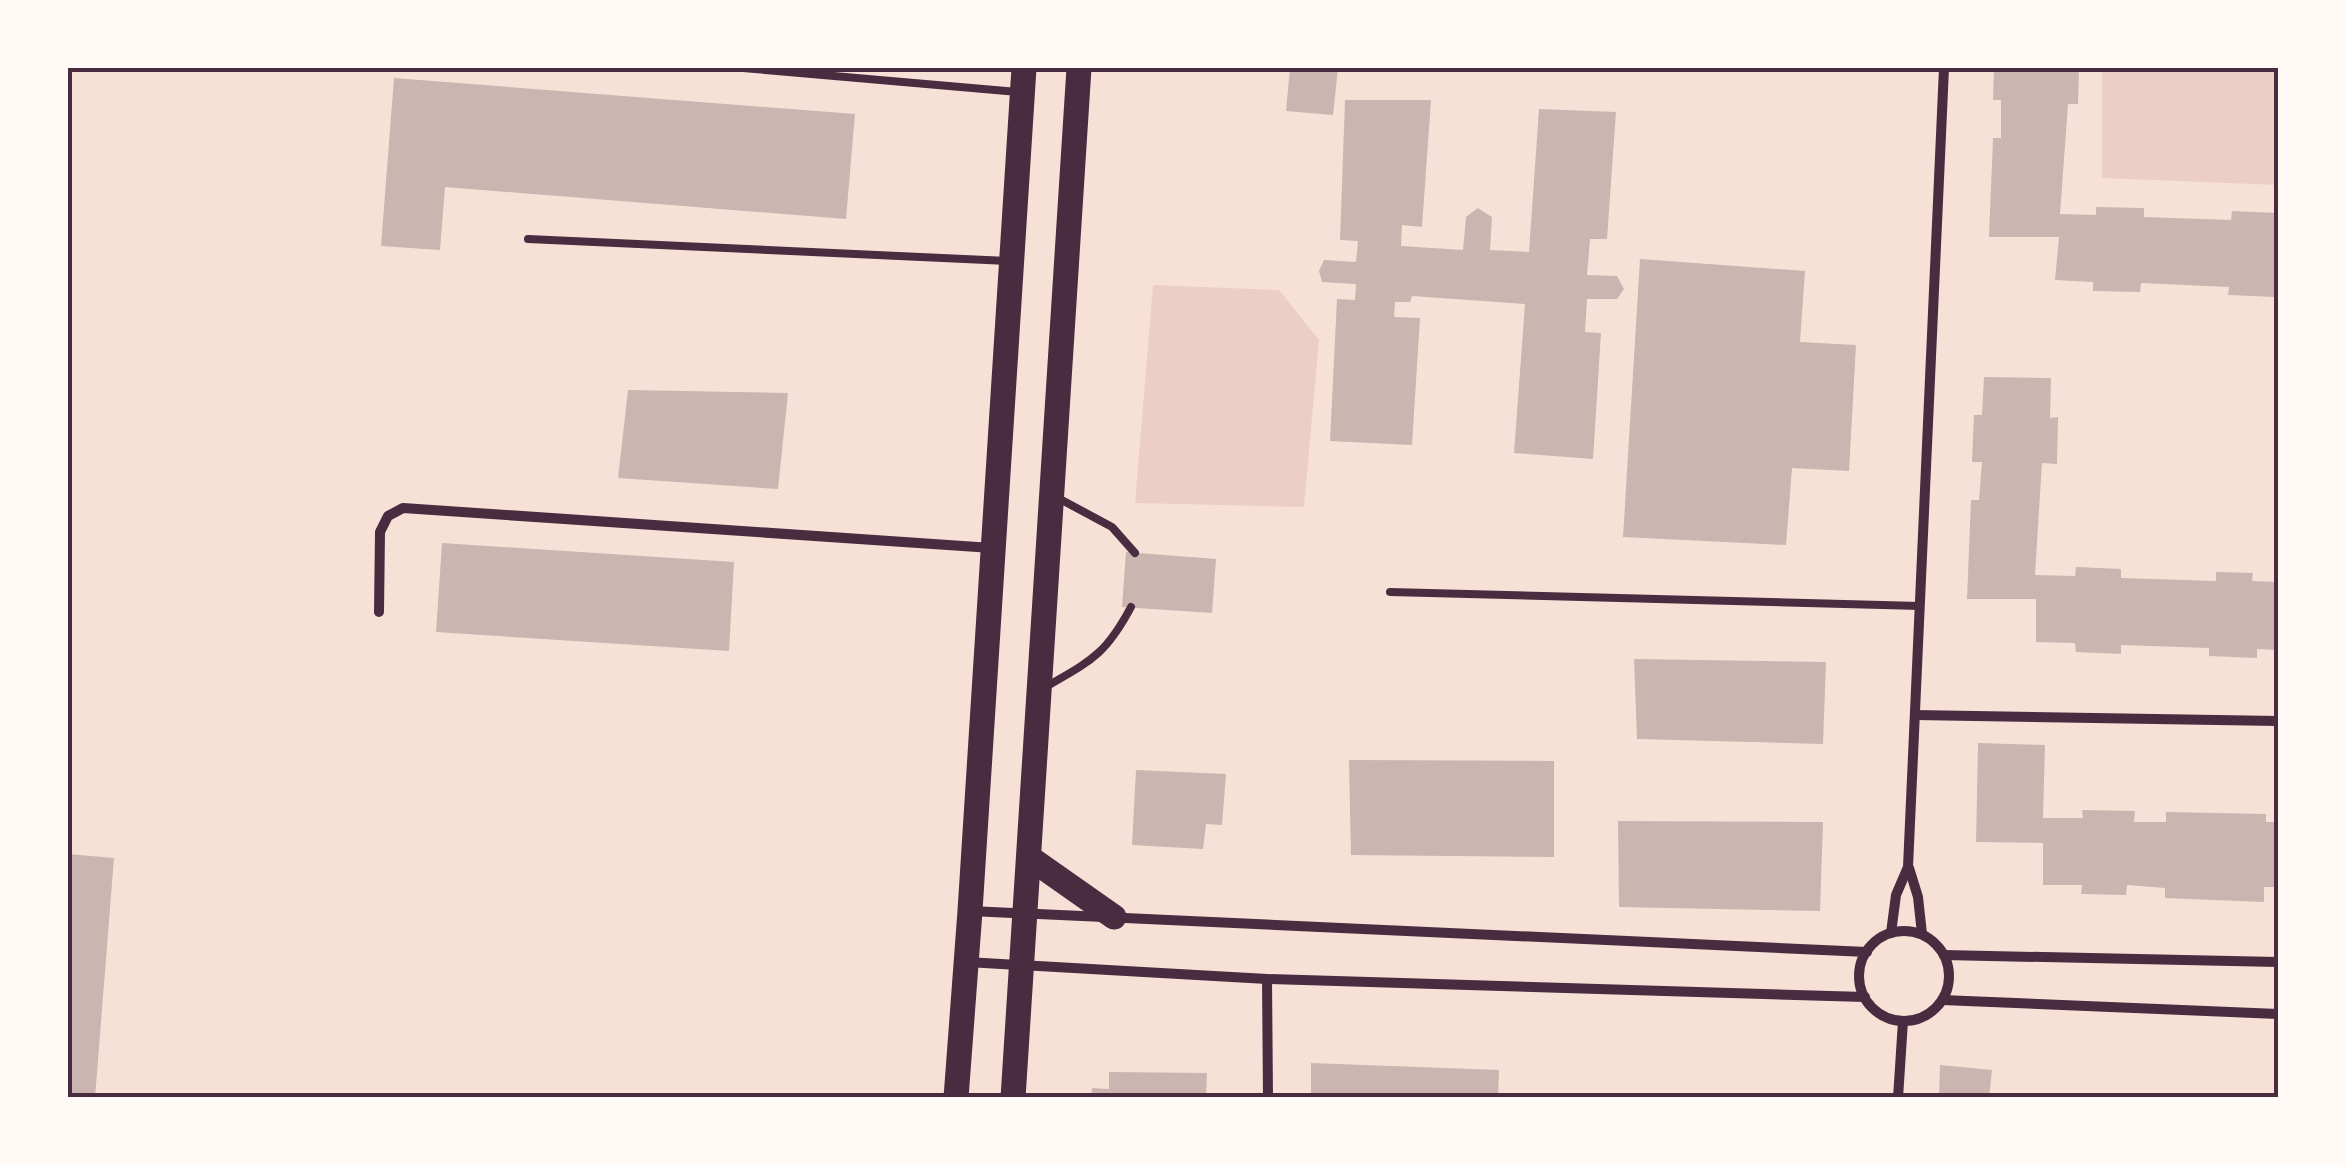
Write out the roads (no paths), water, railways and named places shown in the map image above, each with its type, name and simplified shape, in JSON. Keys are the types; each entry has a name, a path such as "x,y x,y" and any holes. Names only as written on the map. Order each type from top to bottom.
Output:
{"main road":[{"path":"1013,1098 1080,68"},
{"path":"956,1098 1024,80"},
{"path":"1030,858 1114,918"}],"street":[{"path":"1891,933 1896,896 1908,867 1944,68"},
{"path":"379,612 380,532 388,516 404,508 994,548"},
{"path":"1916,715 2278,720"},
{"path":"1908,867 1918,897 1922,934"},
{"path":"970,911 1867,952"},
{"path":"1906,931 1922,934 1935,942 1949,970 1942,1000 1918,1019 1888,1018 1874,1009 1865,996 1860,982 1861,966 1877,940 1906,931"},
{"path":"1944,955 2278,962"},
{"path":"967,962 1268,979 1865,996"},
{"path":"1268,979 1268,1098"},
{"path":"1942,1000 2278,1014"},
{"path":"1898,1098 1903,1021"}],"lane":[{"path":"743,68 1024,80"},
{"path":"528,239 1012,261"},
{"path":"1053,495 1112,528 1135,553"},
{"path":"1390,592 1920,606"},
{"path":"1040,690 1096,658 1117,634 1132,607"}]}
